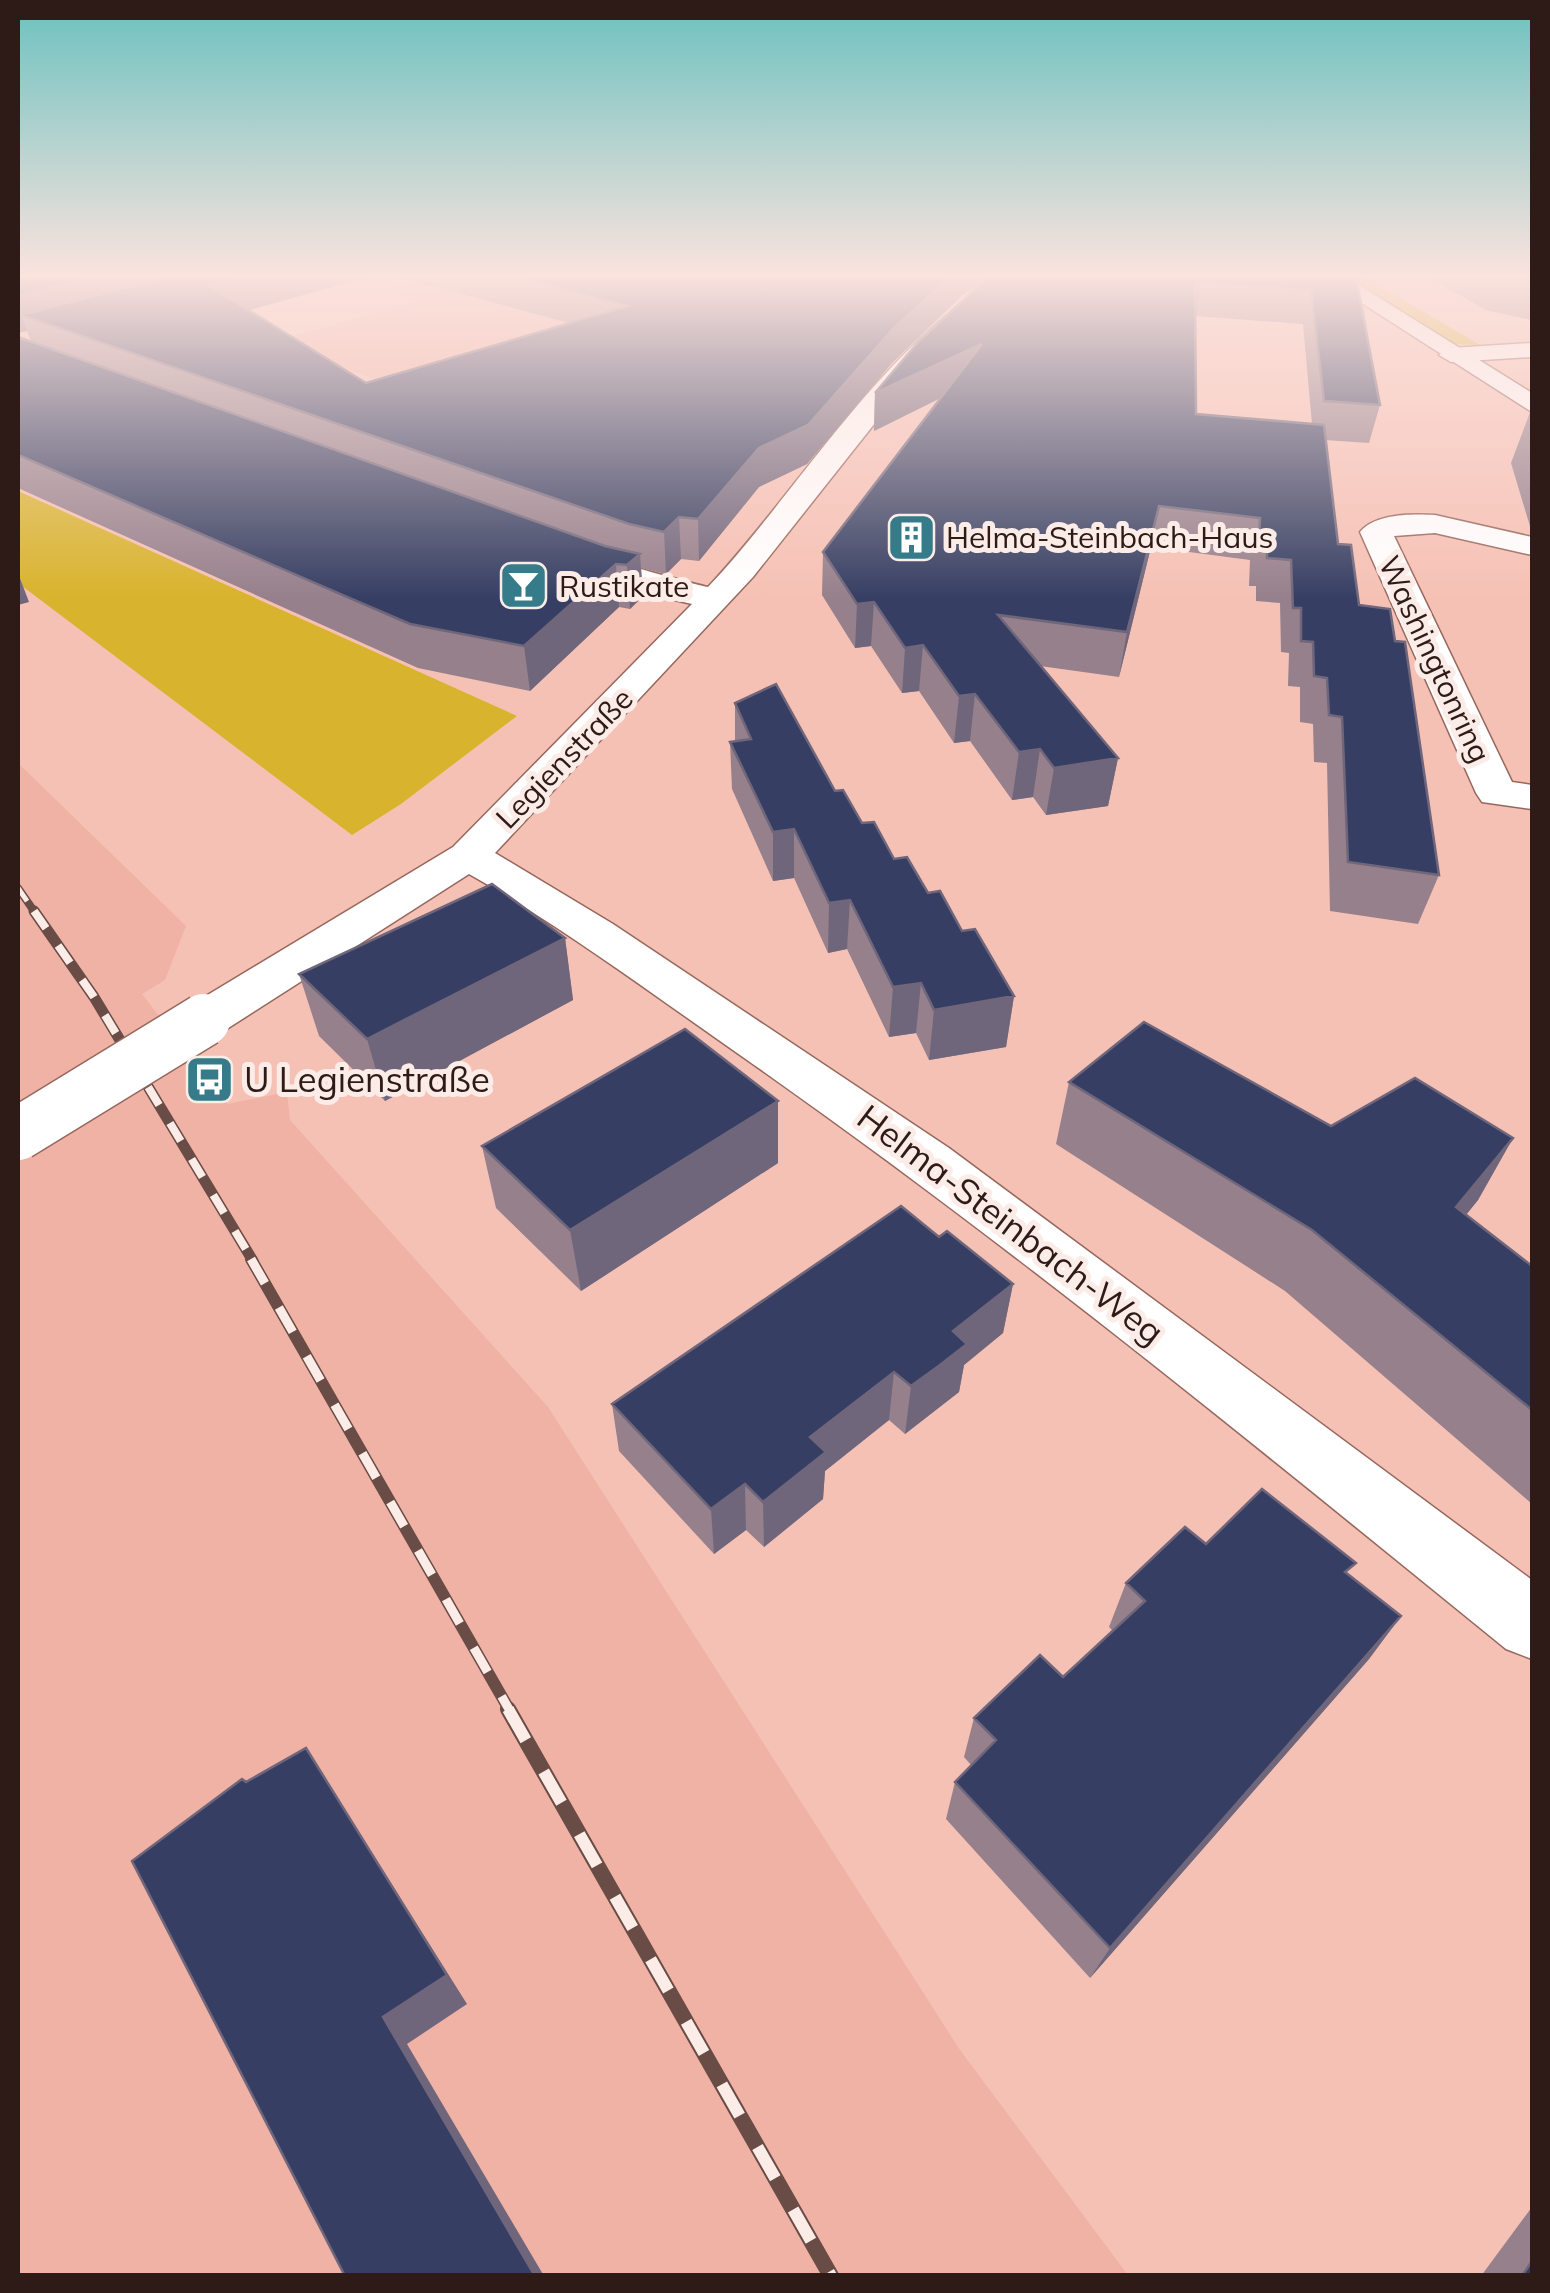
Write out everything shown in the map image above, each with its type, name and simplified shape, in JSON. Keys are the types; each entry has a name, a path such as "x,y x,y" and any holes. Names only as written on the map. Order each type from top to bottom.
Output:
{"street":[{"name":"Legienstraße","path":"18,1134 468,856 715,600 892,384"},
{"path":"1499,384 1532,404"},
{"name":"Washingtonring","path":"1532,546 1507,544 1459,526 1402,521 1376,532 1498,793 1532,797"},
{"path":"548,552 622,578 715,600"},
{"name":"Helma-Steinbach-Weg","path":"468,856 538,896 907,1144 1132,1312 1532,1624"}],"shaded area":[{"path":"393,384 631,384 546,430"},
{"path":"18,491 517,716 401,804 352,835 18,583"},
{"path":"18,763 186,926 165,980 142,994 228,1104 287,1092 290,1120 548,1407 960,2050 1128,2275 18,2275"}],"building":[{"path":"18,384 150,384 605,546 640,554 627,565 616,564 524,646 410,624 18,455"},
{"path":"222,384 844,384 808,425 759,448 698,519 679,517 664,532 629,524"},
{"path":"951,384 1196,384 1196,414 1324,425 1338,544 1351,545 1359,605 1390,609 1395,641 1405,642 1439,875 1348,862 1342,717 1329,715 1327,678 1314,676 1313,642 1301,641 1301,608 1293,608 1291,560 1267,558 1267,544 1259,543 1260,518 1159,506 1127,632 998,615 1118,758 1054,768 1040,749 1019,752 975,694 959,696 923,645 905,648 874,602 857,604 823,552"},
{"path":"1322,384 1376,384 1380,405 1324,401"},
{"path":"776,684 835,791 843,790 862,823 874,822 894,859 907,857 928,893 940,891 962,931 975,929 1014,996 934,1010 921,983 893,987 850,900 829,903 794,829 773,832 730,742 751,739 735,703"},
{"path":"492,884 565,938 367,1039 299,974"},
{"path":"1144,1022 1331,1126 1415,1078 1513,1138 1456,1207 1532,1266 1532,1410 1312,1230 1069,1082"},
{"path":"685,1029 778,1101 570,1230 482,1146"},
{"path":"901,1206 939,1237 947,1231 1013,1284 953,1331 967,1344 940,1365 911,1386 894,1372 810,1437 826,1452 763,1502 745,1484 711,1509 612,1404"},
{"path":"1262,1489 1356,1563 1345,1572 1401,1616 1110,1948 955,1782 996,1740 974,1718 1040,1655 1063,1677 1145,1601 1126,1583 1185,1527 1206,1544"},
{"path":"306,1748 447,1975 383,2017 535,2276 345,2276 132,1861 242,1779 246,1782"},
{"path":"1532,2261 1532,2276 1522,2276"}],"railway":[{"path":"18,888 36,914"},
{"path":"34,911 94,997 253,1261"},
{"path":"251,1259 510,1711"},
{"path":"508,1709 831,2276"}],"place":[{"name":"Helma-Steinbach-Haus","path":"911,537"},
{"name":"Rustikate","path":"524,586"},
{"name":"U Legienstraße","path":"209,1079"}]}
